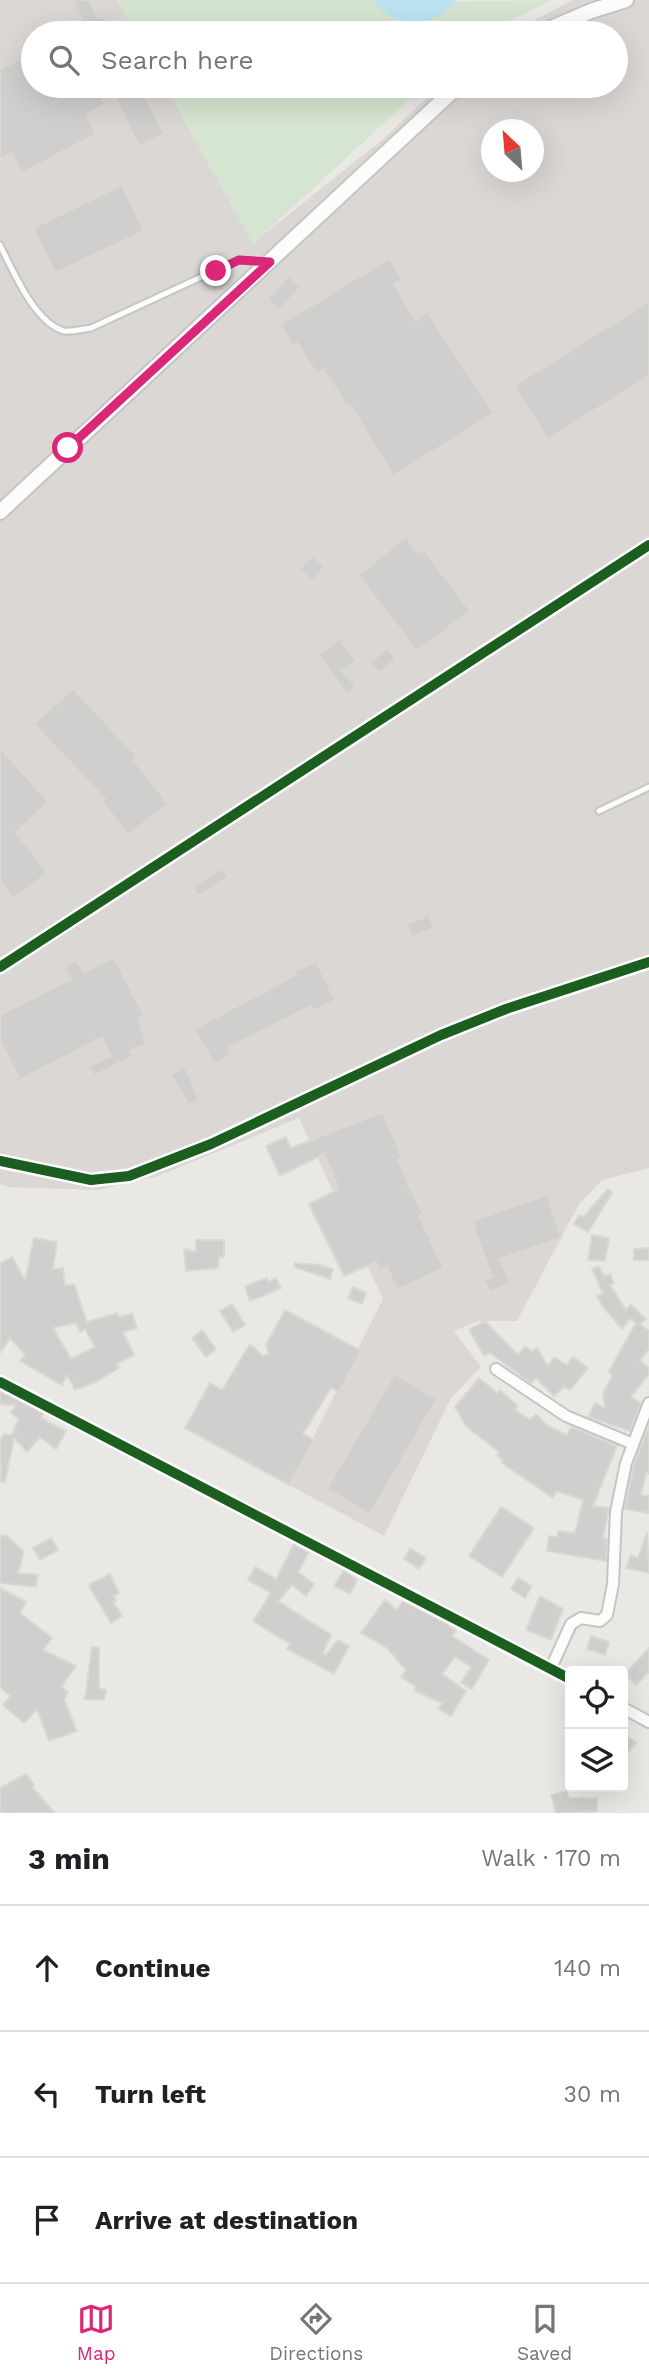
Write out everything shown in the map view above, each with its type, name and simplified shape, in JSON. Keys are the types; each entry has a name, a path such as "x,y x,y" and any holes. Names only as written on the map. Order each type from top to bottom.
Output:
{"main road":[{"path":"568,21 626,0"},
{"path":"0,513 445,98"}],"street":[{"path":"0,967 649,545"},
{"path":"0,1161 91,1180 129,1176 211,1144 441,1035 506,1009 649,962"},
{"path":"496,1369 566,1416 631,1443"},
{"path":"0,1382 565,1676"},
{"path":"551,1668 571,1625 581,1618 600,1621 607,1615 615,1569 616,1512 631,1443 649,1403"},
{"path":"628,1711 649,1722"}],"lane":[{"path":"0,245 21,285 46,321 66,331 92,328 239,260 270,262"},
{"path":"599,811 649,787"}],"shaded area":[{"path":"0,0 117,0 128,21 21,21 21,98 172,98 253,243 382,140 426,98 628,98 628,21 533,21 573,0 649,0 649,1168 602,1180 579,1204 517,1321 478,1321 454,1331 481,1367 451,1398 384,1536 289,1485 383,1299 299,1118 158,1176 98,1190 8,1187 0,1184"}],"green space":[{"path":"117,0 373,0 375,3 553,0 508,21 128,21"},
{"path":"172,98 411,98 253,244"}],"water":[{"path":"373,0 456,0 448,10 426,21 403,21 381,10"}],"building":[{"path":"73,0 89,0 98,18 104,15 107,21 83,21"},
{"path":"21,59 21,98 102,98 105,105 87,114 96,134 22,173 12,153 0,159 0,69"},
{"path":"115,98 146,98 164,134 139,147"},
{"path":"122,185 144,231 55,273 33,228"},
{"path":"390,258 402,279 394,284 416,320 427,312 494,413 393,476 350,405 347,406 323,370 317,374 297,343 293,346 280,325"},
{"path":"289,276 301,287 279,310 267,299"},
{"path":"649,301 649,376 548,439 514,386"},
{"path":"406,537 418,553 423,549 470,611 417,651 358,575"},
{"path":"313,555 325,567 312,581 299,569"},
{"path":"340,639 356,661 342,671 356,686 347,694 318,654"},
{"path":"387,648 396,659 379,673 370,663"},
{"path":"73,688 137,757 134,760 168,804 128,835 102,801 105,799 34,724"},
{"path":"0,748 49,802 16,832 48,873 13,898 0,879"},
{"path":"222,868 228,877 198,896 192,887"},
{"path":"429,915 434,928 412,937 407,924"},
{"path":"114,957 144,1016 139,1019 146,1044 130,1051 133,1056 94,1076 89,1066 111,1056 102,1037 20,1080 0,1040 0,1015 71,979 63,969 75,960 84,972"},
{"path":"316,961 335,1000 314,1011 311,1006 228,1048 232,1054 214,1064 194,1029 296,975 294,971"},
{"path":"185,1067 200,1100 189,1105 171,1075"},
{"path":"383,1112 402,1157 398,1159 423,1214 419,1216 444,1268 397,1290 387,1267 380,1270 376,1262 344,1276 309,1204 339,1189 324,1154 280,1176 266,1146 286,1137 291,1148"},
{"path":"608,1189 612,1193 588,1232 574,1224 579,1215 583,1217"},
{"path":"547,1195 561,1238 500,1259 511,1282 490,1292 484,1280 492,1277 472,1221"},
{"path":"592,1235 609,1238 605,1261 588,1260"},
{"path":"34,1238 57,1242 53,1269 63,1268 65,1286 74,1284 87,1322 117,1313 119,1317 132,1313 137,1328 123,1332 134,1355 116,1364 119,1368 75,1390 67,1375 62,1385 20,1361 25,1355 10,1338 0,1353 0,1264 12,1257 25,1280","holes":["76,1323 80,1332 85,1329 95,1347 71,1359 53,1328"]},
{"path":"196,1240 224,1240 224,1257 219,1257 218,1268 186,1271 184,1249 196,1252"},
{"path":"649,1248 649,1260 634,1260 634,1249"},
{"path":"295,1263 333,1269 330,1279 294,1267"},
{"path":"598,1266 605,1276 610,1274 614,1283 610,1285 626,1310 631,1305 646,1319 640,1324 649,1331 649,1349 640,1360 649,1368 649,1374 631,1397 641,1403 630,1431 588,1417 595,1403 605,1408 603,1393 612,1377 609,1371 636,1323 630,1319 622,1329 603,1307 597,1296 603,1293 592,1269"},
{"path":"267,1278 268,1282 276,1278 281,1288 250,1301 245,1286"},
{"path":"353,1287 366,1293 362,1304 348,1298"},
{"path":"232,1304 245,1325 233,1332 220,1311"},
{"path":"285,1310 361,1351 339,1392 331,1388 303,1434 314,1440 289,1485 185,1428 210,1383 222,1390 250,1344 263,1356 269,1354 266,1345"},
{"path":"485,1321 518,1355 525,1346 532,1351 537,1348 548,1366 554,1357 567,1365 573,1357 588,1368 570,1390 564,1387 554,1396 536,1378 531,1383 490,1353 484,1356 469,1330"},
{"path":"202,1330 216,1349 206,1357 192,1338"},
{"path":"394,1374 437,1399 370,1514 327,1489"},
{"path":"479,1378 497,1393 500,1390 518,1406 515,1410 530,1420 536,1414 546,1425 567,1435 571,1427 617,1446 593,1506 609,1508 603,1538 607,1539 606,1561 547,1551 549,1536 557,1537 558,1531 575,1533 583,1500 557,1491 553,1498 502,1463 503,1460 497,1455 499,1452 466,1426 455,1407"},
{"path":"0,1391 43,1413 41,1418 66,1431 56,1449 40,1437 27,1452 14,1438 5,1482 1,1481 0,1438 2,1439 3,1434 12,1435 19,1419 11,1413 16,1405 0,1404"},
{"path":"649,1425 649,1474 646,1473 641,1495 649,1496 649,1513 625,1509 634,1465"},
{"path":"501,1507 534,1528 502,1577 469,1556"},
{"path":"647,1532 649,1573 626,1568 631,1555 638,1558"},
{"path":"0,1535 7,1536 24,1552 18,1573 38,1575 36,1587 0,1583"},
{"path":"51,1538 58,1550 40,1560 33,1548"},
{"path":"294,1544 309,1552 298,1572 314,1584 306,1596 292,1585 278,1601 331,1635 323,1653 326,1655 338,1640 349,1646 334,1674 287,1649 290,1644 253,1621 271,1593 248,1580 255,1567 276,1579"},
{"path":"410,1548 426,1558 419,1569 404,1559"},
{"path":"344,1570 357,1580 350,1594 334,1586"},
{"path":"110,1574 119,1593 114,1596 116,1601 113,1602 122,1616 111,1623 90,1588 90,1584"},
{"path":"518,1578 532,1586 525,1598 511,1589"},
{"path":"0,1588 26,1602 20,1613 52,1638 43,1650 76,1666 61,1687 68,1692 64,1699 77,1731 49,1741 37,1709 24,1723 3,1705 11,1696 0,1687"},
{"path":"540,1596 563,1609 551,1640 526,1630"},
{"path":"385,1600 397,1610 403,1601 446,1623 456,1631 452,1636 489,1660 472,1689 461,1683 471,1667 455,1657 442,1674 466,1691 451,1716 438,1709 442,1703 415,1691 416,1687 401,1677 406,1670 387,1648 361,1633"},
{"path":"591,1636 609,1642 605,1655 587,1649"},
{"path":"92,1647 99,1648 99,1688 106,1690 104,1700 85,1699"},
{"path":"649,1648 649,1672 636,1685 628,1677 628,1671"},
{"path":"628,1736 636,1743 628,1752"},
{"path":"26,1774 34,1785 32,1787 55,1813 0,1813 0,1788"},
{"path":"565,1792 569,1798 597,1798 597,1811 556,1813 551,1795"}],"cycle path":[{"path":"0,967 649,545"},
{"path":"0,1161 91,1180 129,1176 211,1144 441,1035 506,1009 649,962"},
{"path":"0,1382 565,1676"}],"route":[{"path":"68,448 270,262 239,260 216,271"}]}
